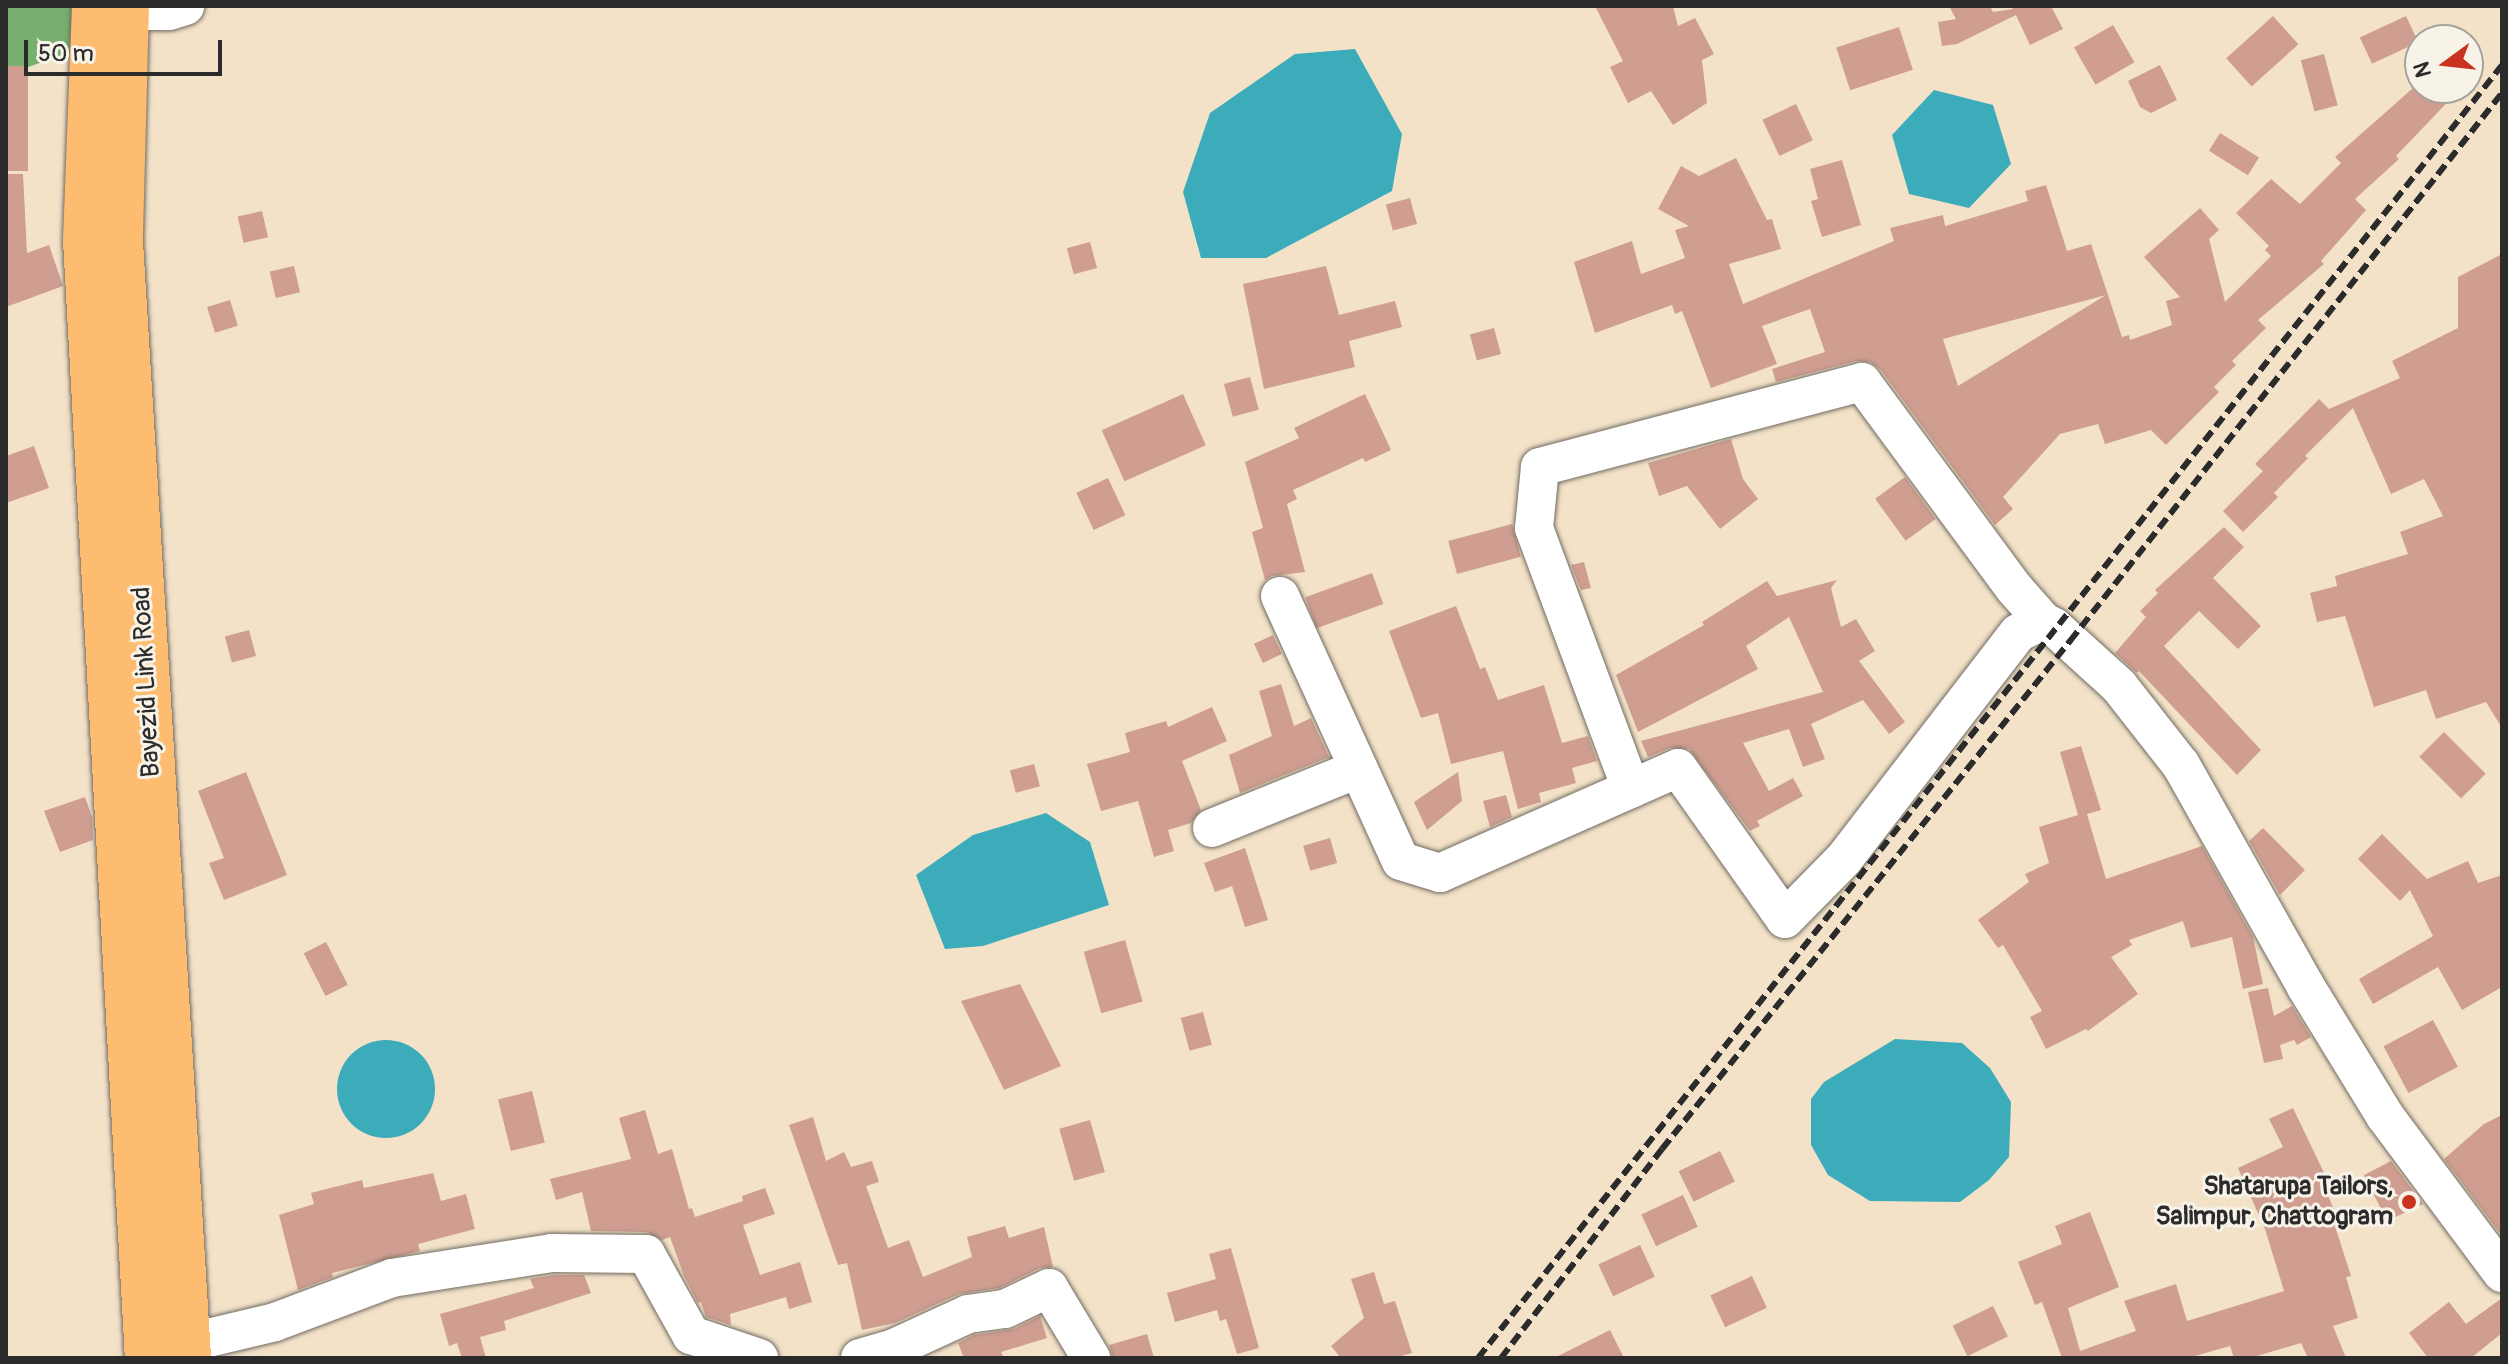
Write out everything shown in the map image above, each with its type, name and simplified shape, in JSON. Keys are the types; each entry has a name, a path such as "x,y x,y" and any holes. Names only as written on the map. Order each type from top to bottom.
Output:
{"main road":[{"name":"Bayezid Link Road","path":"115,8 121,242 174,1353"}],"street":[{"path":"115,8 169,11 185,6"},
{"path":"1631,789 1534,528 1540,467 1862,382 2014,588 2043,621 2054,627 2119,686 2181,765 2306,987 2385,1116 2502,1273"},
{"path":"1280,596 1401,861 1440,873 1678,768 1785,919 1844,859 2018,633 2043,621"},
{"path":"1212,828 1358,769"},
{"path":"174,1353 275,1322 392,1278 552,1253 646,1254 691,1335 759,1358"},
{"path":"860,1358 894,1348 968,1314 1005,1309 1049,1288 1091,1358"}],"green space":[{"path":"6,6 199,6 6,75"}],"water":[{"path":"1355,49 1402,134 1392,191 1266,258 1201,258 1183,192 1210,113 1295,54"},
{"path":"1934,90 1993,105 2011,164 1969,208 1909,194 1892,135"},
{"path":"1046,813 1090,842 1109,905 983,946 945,949 916,875 973,835"},
{"path":"1895,1039 1962,1043 1990,1068 2011,1102 2009,1157 1989,1180 1960,1202 1870,1201 1828,1175 1811,1145 1811,1099 1824,1082"},
{"path":"386,1040 405,1043 421,1054 432,1070 435,1089 432,1108 421,1124 405,1135 386,1138 367,1135 351,1124 340,1108 337,1089 340,1070 351,1054 367,1043"}],"building":[{"path":"1595,6 1673,6 1678,26 1695,18 1714,54 1702,60 1707,103 1673,125 1651,91 1628,103 1610,67 1623,61"},
{"path":"1949,6 1990,6 1993,12 2013,9 2011,6 2051,6 2063,29 2030,45 2016,15 1957,44 1942,46 1938,22 1956,19"},
{"path":"2273,16 2298,44 2252,86 2226,58"},
{"path":"2406,16 2410,24 2404,24 2404,49 2372,64 2360,38"},
{"path":"2113,25 2134,62 2096,85 2074,48"},
{"path":"1899,27 1913,70 1850,90 1836,47"},
{"path":"2324,54 2338,105 2315,111 2301,60"},
{"path":"2160,65 2177,100 2151,113 2140,107 2128,81"},
{"path":"6,66 28,66 28,171 6,171"},
{"path":"2404,96 2404,104 2446,104 2396,156 2399,159 2355,199 2366,210 2321,261 2324,264 2258,320 2266,328 2232,361 2236,365 2214,387 2219,392 2166,445 2151,430 2105,444 2098,424 2060,434 2003,497 2013,509 1995,525 1880,369 1870,362 1856,361 1776,382 1772,369 1825,352 1810,309 1762,326 1777,364 1711,388 1682,311 1675,314 1672,305 1595,333 1574,262 1632,241 1641,274 1685,258 1675,230 1689,226 1658,209 1681,166 1699,176 1736,158 1767,220 1772,219 1781,249 1729,264 1743,304 1894,241 1890,228 1943,215 1945,226 2028,201 2025,191 2046,185 2067,251 2091,244 2122,337 2129,335 2130,340 2172,325 2166,301 2180,297 2144,257 2200,208 2219,230 2209,239 2225,302 2271,256 2265,250 2269,246 2236,213 2271,179 2300,204 2341,163 2335,157","holes":["2106,295 1958,386 1943,339"]},
{"path":"1796,104 1813,140 1779,156 1762,120"},
{"path":"2220,133 2259,157 2248,175 2209,151"},
{"path":"1842,160 1861,225 1822,237 1811,201 1818,199 1810,169"},
{"path":"6,174 23,174 27,253 49,245 63,286 6,307"},
{"path":"1410,198 1417,224 1393,231 1386,204"},
{"path":"262,211 268,237 244,243 238,217"},
{"path":"1090,242 1097,268 1074,274 1067,248"},
{"path":"2502,254 2502,728 2486,702 2436,719 2426,690 2374,707 2345,616 2317,622 2310,593 2337,586 2335,576 2408,554 2400,532 2443,516 2424,479 2391,494 2353,408 2305,456 2308,458 2274,493 2278,497 2243,532 2223,511 2263,471 2255,464 2319,399 2329,409 2400,378 2392,361 2458,328 2458,277"},
{"path":"294,266 300,292 276,298 270,272"},
{"path":"1326,266 1339,315 1395,301 1402,327 1349,341 1355,367 1264,389 1243,284"},
{"path":"230,300 238,326 215,333 207,307"},
{"path":"1494,328 1501,354 1477,361 1470,334"},
{"path":"1250,377 1259,410 1233,417 1224,384"},
{"path":"1183,394 1206,445 1124,481 1102,430"},
{"path":"1365,394 1391,450 1365,462 1363,458 1293,490 1297,499 1287,504 1305,572 1272,576 1265,580 1252,532 1263,528 1245,462 1299,438 1294,428"},
{"path":"1731,439 1743,479 1758,499 1720,529 1687,486 1659,496 1648,463"},
{"path":"34,446 49,488 6,503 6,456"},
{"path":"1905,477 1936,519 1906,541 1875,499"},
{"path":"1108,478 1125,515 1094,530 1076,493"},
{"path":"1512,524 1521,557 1457,574 1448,541"},
{"path":"2224,527 2244,547 2213,578 2261,626 2238,649 2199,611 2164,646 2261,750 2237,775 2139,671 2137,673 2115,653 2146,617 2140,611 2158,593 2155,590"},
{"path":"1584,562 1591,588 1581,590 1571,565"},
{"path":"1372,573 1383,604 1317,628 1305,597"},
{"path":"1837,580 1831,588 1841,627 1856,619 1875,651 1859,661 1905,722 1889,734 1863,700 1811,724 1825,759 1803,767 1789,729 1743,743 1769,791 1793,778 1803,796 1757,821 1760,826 1750,831 1689,749 1670,748 1648,757 1641,741 1823,692 1789,617 1746,646 1758,669 1638,732 1616,675 1704,625 1702,622 1767,581 1777,596"},
{"path":"1456,606 1480,669 1485,667 1498,700 1544,685 1562,743 1588,736 1597,761 1572,768 1576,783 1539,793 1541,802 1518,809 1503,751 1451,764 1438,713 1421,718 1389,631"},
{"path":"249,630 256,656 232,663 225,636"},
{"path":"1273,635 1282,654 1263,663 1254,644"},
{"path":"1281,684 1294,726 1311,718 1329,757 1240,793 1229,755 1272,736 1259,691"},
{"path":"1212,707 1227,741 1182,761 1201,810 1191,823 1168,830 1174,851 1154,857 1138,801 1101,811 1087,764 1130,752 1125,733 1166,721 1168,727"},
{"path":"2444,732 2486,774 2461,798 2419,757"},
{"path":"2081,746 2101,810 2087,814 2106,879 2202,846 2253,937 2263,984 2243,989 2232,937 2191,948 2183,921 2129,940 2132,945 2111,957 2138,994 2088,1031 2086,1029 2046,1049 2030,1017 2042,1011 2003,945 1998,948 1978,920 2029,882 2025,874 2049,863 2039,827 2078,815 2060,752"},
{"path":"1034,764 1040,786 1016,793 1010,770"},
{"path":"246,772 287,875 224,900 209,863 224,858 198,791"},
{"path":"1458,772 1462,801 1427,830 1414,802"},
{"path":"1506,795 1512,817 1490,827 1483,801"},
{"path":"85,797 92,817 93,840 60,852 44,811"},
{"path":"2263,828 2305,870 2280,895 2249,841"},
{"path":"2382,834 2427,879 2468,861 2478,883 2502,875 2502,987 2462,1010 2438,967 2373,1004 2359,979 2433,936 2410,890 2400,901 2358,859"},
{"path":"1330,838 1337,863 1310,871 1303,846"},
{"path":"1245,848 1268,920 1245,927 1232,886 1215,892 1204,863"},
{"path":"1125,940 1143,1002 1101,1013 1084,952"},
{"path":"326,942 348,985 326,996 304,953"},
{"path":"1020,984 1061,1066 1004,1090 961,1001"},
{"path":"2268,988 2274,1016 2292,1006 2311,1037 2297,1045 2294,1040 2280,1045 2283,1059 2264,1063 2248,992"},
{"path":"1203,1012 1212,1045 1190,1051 1181,1018"},
{"path":"2433,1020 2458,1067 2408,1093 2384,1046"},
{"path":"532,1091 545,1142 511,1151 498,1099"},
{"path":"2293,1108 2326,1177 2321,1179 2340,1224 2335,1226 2351,1276 2346,1277 2358,1318 2333,1326 2346,1358 2308,1358 2301,1343 2250,1358 2234,1358 2230,1346 2188,1358 2062,1358 2042,1302 2035,1305 2018,1262 2062,1244 2055,1226 2090,1212 2119,1287 2068,1308 2080,1351 2136,1331 2124,1301 2176,1284 2187,1321 2284,1291 2265,1229 2238,1168 2283,1147 2269,1119"},
{"path":"645,1110 658,1154 672,1149 689,1209 692,1208 695,1217 743,1201 742,1196 765,1188 775,1214 743,1225 760,1275 800,1262 812,1302 789,1309 786,1297 730,1314 731,1325 706,1317 701,1302 698,1303 684,1276 670,1237 662,1240 646,1232 591,1231 582,1192 556,1200 550,1179 631,1159 619,1118"},
{"path":"2502,1115 2502,1236 2444,1159 2484,1124"},
{"path":"813,1117 826,1161 844,1152 851,1167 872,1161 879,1182 866,1186 888,1248 909,1240 923,1277 972,1257 967,1237 1005,1226 1009,1238 1044,1227 1053,1267 1040,1268 999,1288 959,1294 895,1323 862,1330 847,1263 838,1265 789,1125"},
{"path":"1090,1120 1105,1172 1074,1181 1059,1129"},
{"path":"1720,1151 1735,1182 1694,1202 1679,1171"},
{"path":"2391,1161 2423,1204 2387,1221 2364,1175"},
{"path":"433,1173 441,1201 466,1194 475,1229 418,1244 420,1251 332,1273 333,1277 298,1290 279,1215 314,1204 311,1193 362,1180 364,1188"},
{"path":"1683,1195 1698,1227 1656,1246 1641,1214"},
{"path":"1640,1245 1655,1277 1613,1296 1598,1264"},
{"path":"1231,1248 1259,1348 1237,1354 1226,1319 1220,1321 1217,1310 1175,1322 1167,1293 1216,1279 1209,1254"},
{"path":"1374,1272 1384,1304 1395,1301 1412,1353 1394,1358 1341,1358 1331,1346 1364,1318 1351,1279"},
{"path":"584,1275 591,1293 504,1321 506,1330 480,1337 486,1358 462,1358 457,1343 449,1346 440,1314 534,1288 530,1279"},
{"path":"1752,1276 1767,1308 1725,1327 1710,1295"},
{"path":"2502,1298 2502,1333 2471,1358 2428,1358 2409,1333 2449,1302 2466,1324"},
{"path":"1993,1306 2008,1337 1967,1356 1953,1326"},
{"path":"1040,1316 1047,1338 1001,1352 1004,1358 964,1358 958,1343 974,1335 1014,1329"},
{"path":"1610,1330 1624,1358 1554,1358"},
{"path":"1147,1334 1154,1358 1113,1358 1109,1345"}],"railway":[{"path":"1478,1358 2502,65"},
{"path":"1501,1358 1662,1149 2070,641 2502,93"}],"place":[{"name":"Shatarupa Tailors, Salimpur, Chattogram","path":"2409,1202"}]}
